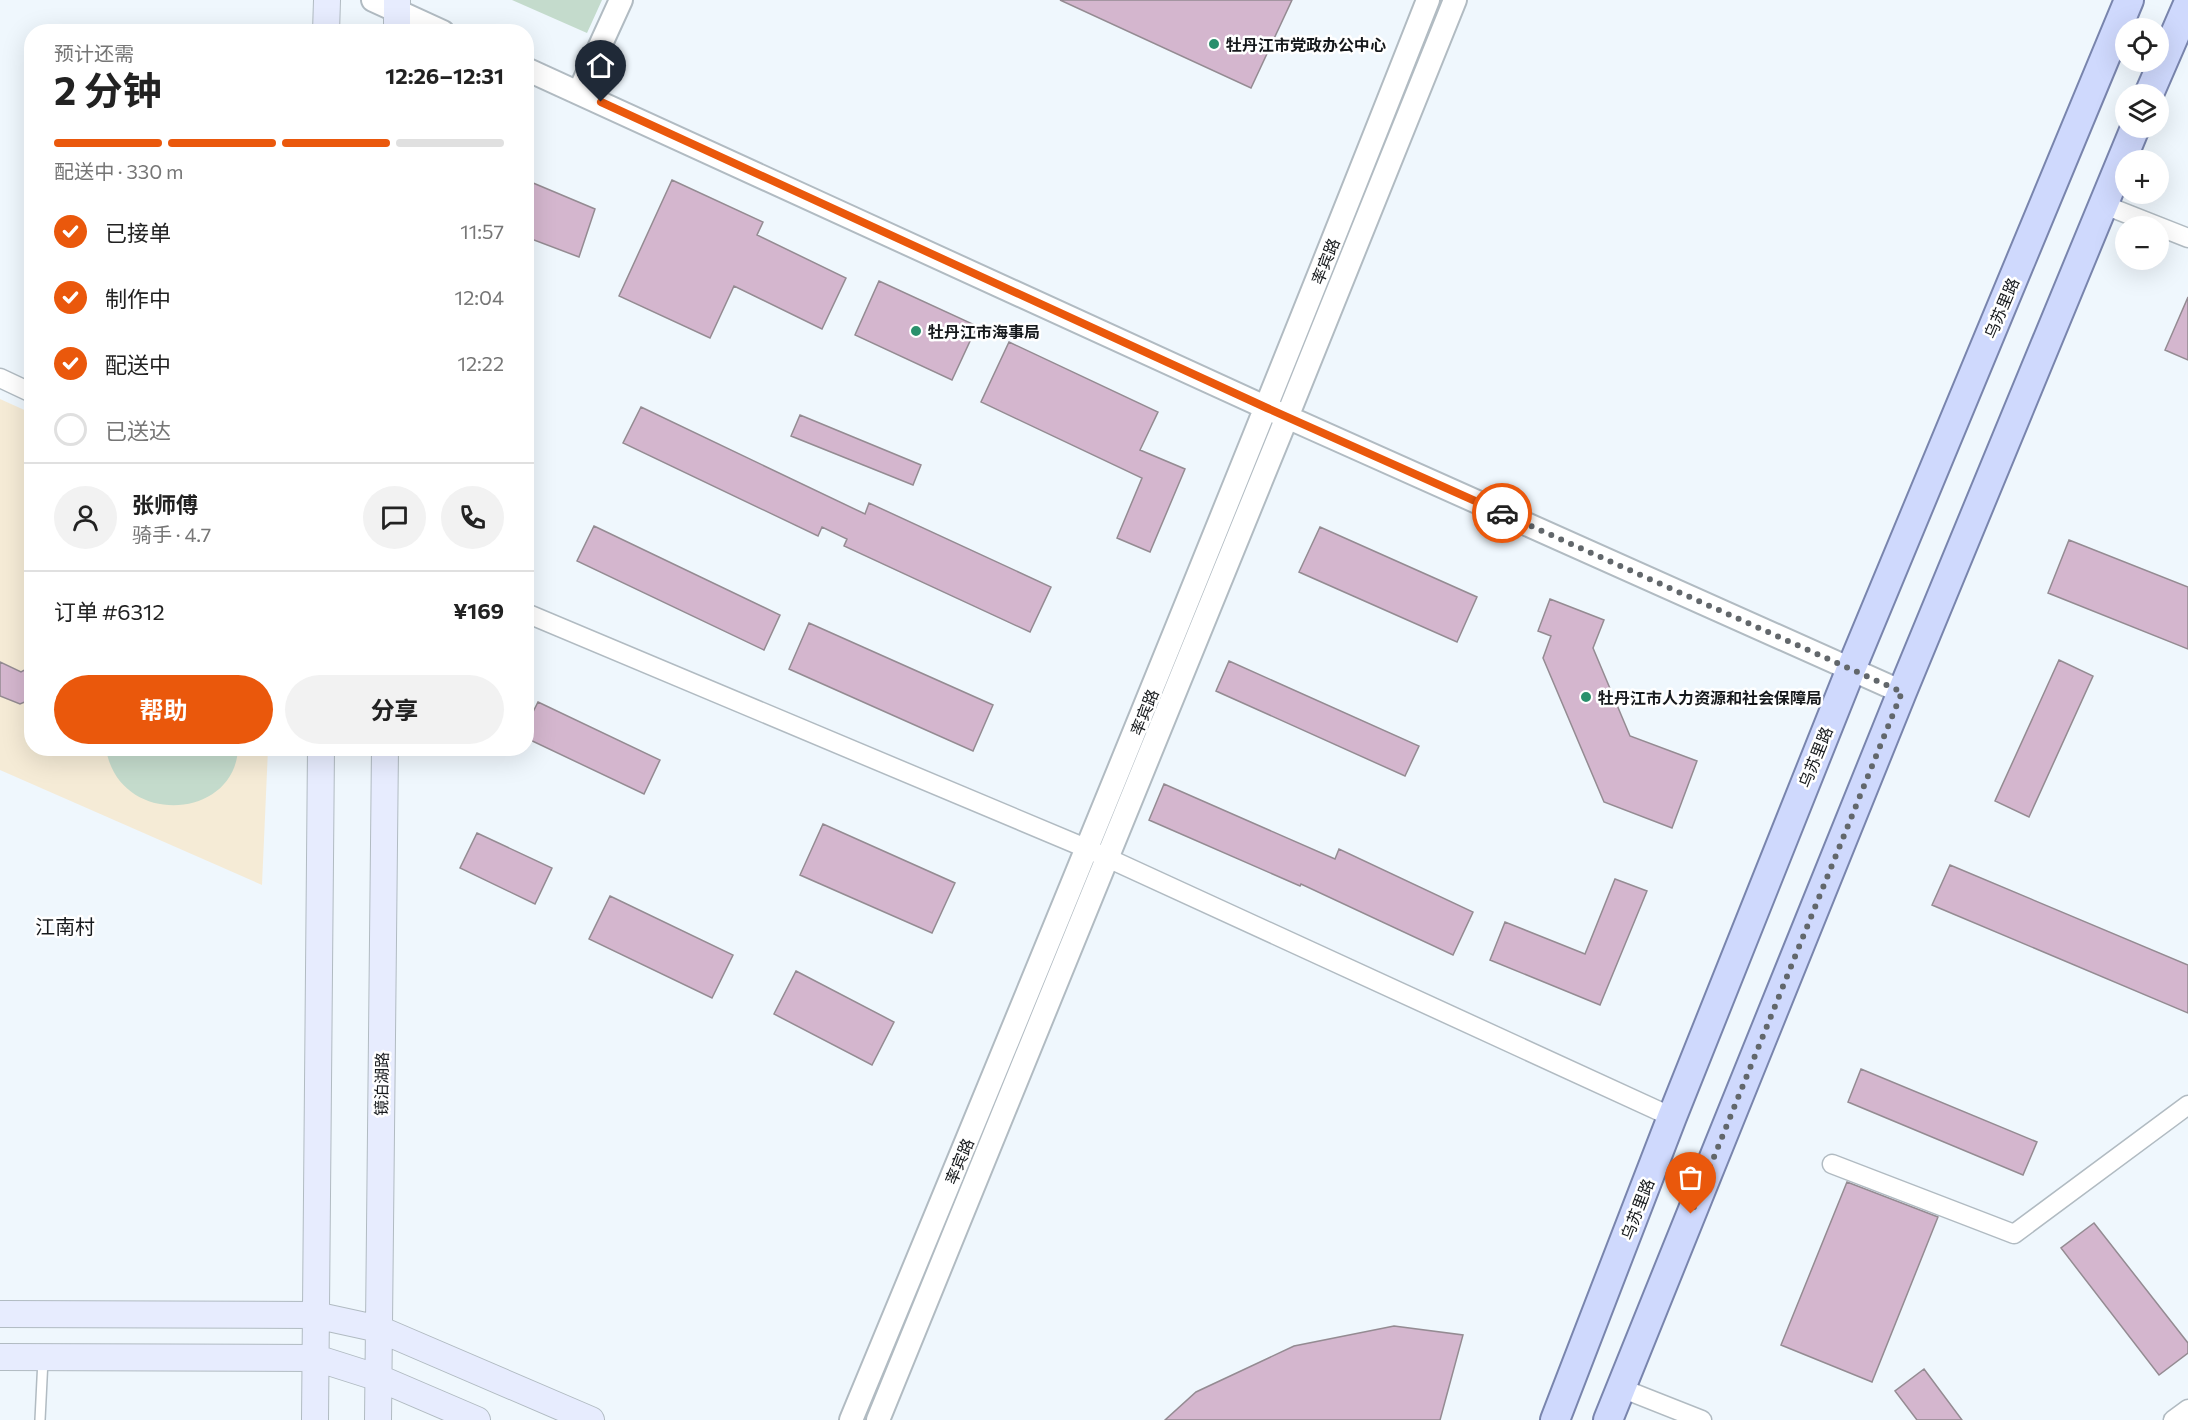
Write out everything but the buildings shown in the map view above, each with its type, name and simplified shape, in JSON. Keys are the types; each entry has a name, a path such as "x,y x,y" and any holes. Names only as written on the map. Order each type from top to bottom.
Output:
{"main road":[{"path":"326,24 327,0"},
{"name":"乌苏里路","path":"1555,1420 1672,1117 1851,669 2129,0"},
{"path":"2153,84 2188,3"},
{"path":"1608,1420 1902,692 2131,138"},
{"path":"315,1420 321,756"},
{"name":"镜泊湖路","path":"378,1420 385,756"},
{"path":"0,1314 315,1315 379,1329 591,1420"},
{"path":"0,1357 316,1358 379,1378 477,1420"}],"street":[{"path":"373,0 397,14 423,24"},
{"path":"579,92 621,0"},
{"name":"率宾路","path":"1277,413 1428,0"},
{"name":"率宾路","path":"878,1420 1097,853 1277,413 1455,0"},
{"path":"534,72 1277,413 1902,692"},
{"path":"2102,204 2188,238"},
{"path":"0,378 24,389"},
{"path":"534,616 1097,853 1672,1117"},
{"name":"率宾路","path":"851,1420 1097,853"},
{"path":"1832,1164 2014,1234 2188,1105"},
{"path":"1621,1388 1702,1420"},
{"path":"2173,1420 2188,1409"}],"lane":[{"path":"40,1420 43,1357"}],"shaded area":[{"path":"0,399 24,410 24,756 268,756 262,885 0,770"}],"green space":[{"path":"512,0 602,0 587,33"},
{"path":"109,756 236,756 232,773 218,790 198,801 175,805 152,802 132,792 115,774"}],"way so far":[{"path":"1502,513 1902,692 1691,1214"}],"place":[{"name":"牡丹江市党政办公中心","path":"1214,44"},
{"name":"牡丹江市海事局","path":"916,331"},
{"name":"牡丹江市人力资源和社会保障局","path":"1586,697"}],"district":[{"name":"江南村","path":"65,926"}],"route":[{"path":"601,102 1267,408 1502,513"}]}
